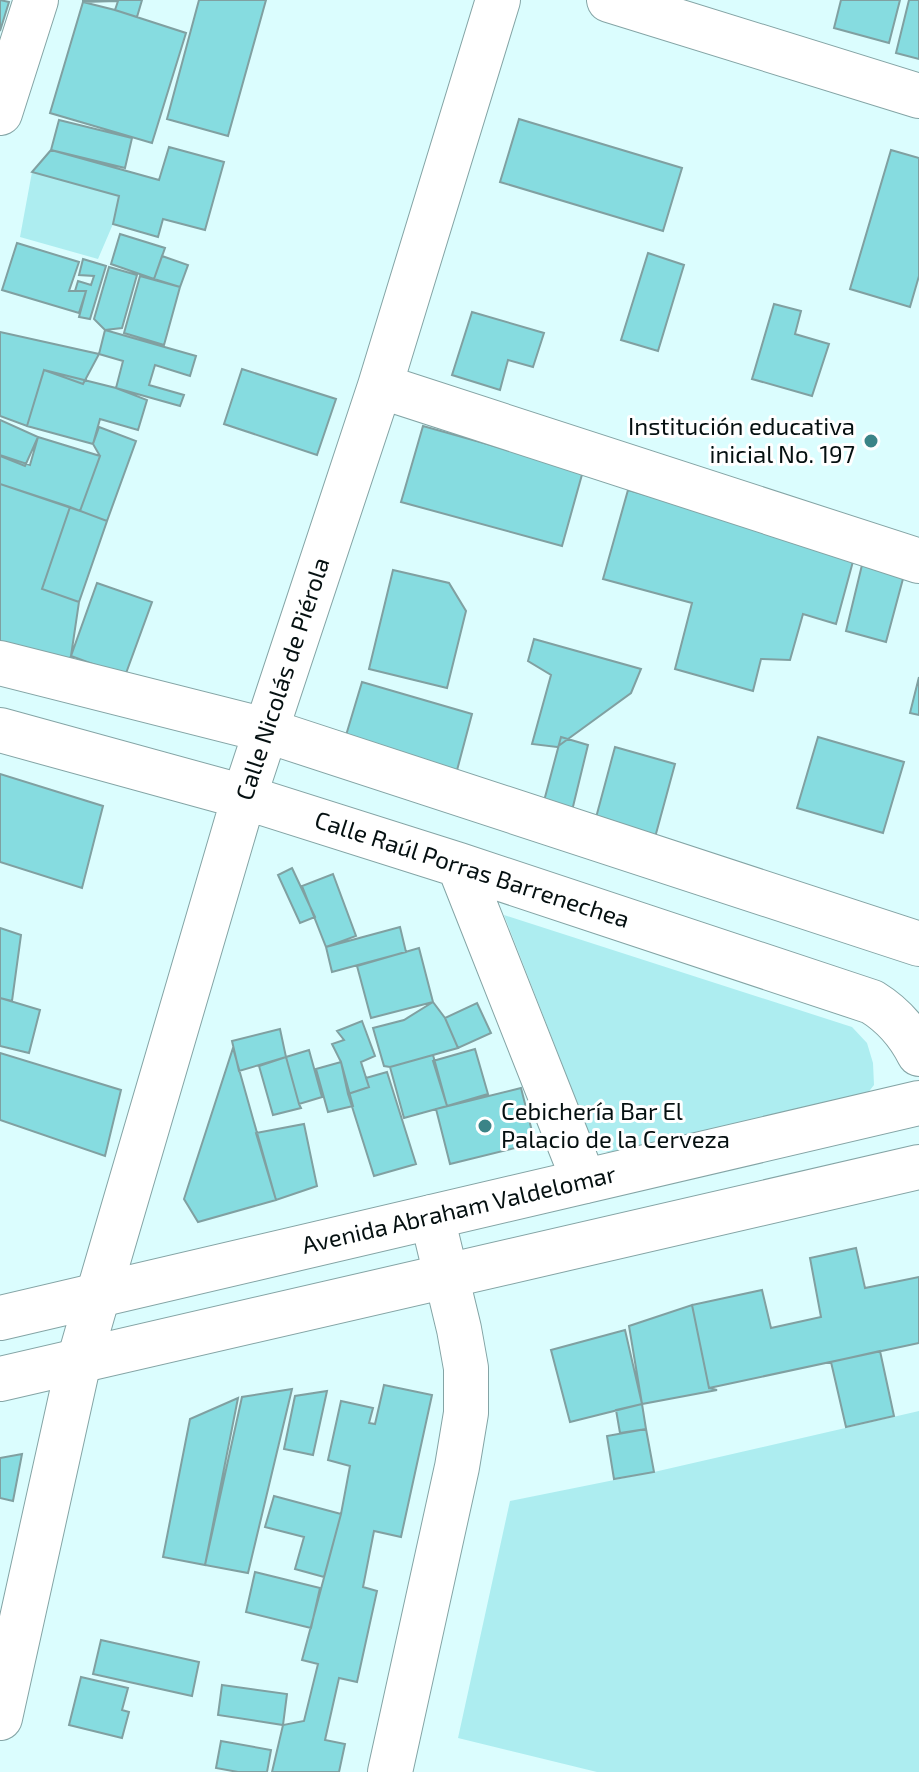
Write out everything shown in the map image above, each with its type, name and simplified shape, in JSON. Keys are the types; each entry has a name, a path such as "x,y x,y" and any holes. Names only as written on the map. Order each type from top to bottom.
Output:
{"street":[{"path":"0,113 36,0"},
{"name":"Calle Nicolás de Piérola","path":"0,1718 79,1361 98,1295 244,797 380,386 498,0"},
{"path":"609,0 919,96"},
{"path":"380,386 919,561"},
{"path":"0,663 265,730 919,944"},
{"name":"Calle Raúl Porras Barrenechea","path":"0,730 244,797 872,1002 887,1012 911,1037 919,1054"},
{"path":"459,865 584,1181"},
{"name":"Avenida Abraham Valdelomar","path":"0,1318 919,1103"},
{"path":"0,1379 919,1167"},
{"path":"390,1772 466,1413 466,1368 432,1217"}],"shaded area":[{"path":"32,172 119,196 113,224 98,259 20,237"},
{"path":"504,915 852,1027 867,1043 873,1063 874,1085 862,1100 620,1157 594,1146"},
{"path":"919,1411 919,1772 597,1772 458,1738 510,1501 654,1472"}],"building":[{"path":"0,0 9,2 0,31"},
{"path":"83,0 142,0 137,17 115,10 118,1"},
{"path":"199,0 266,0 228,136 167,119"},
{"path":"841,0 900,0 889,43 834,28"},
{"path":"909,0 919,0 919,59 896,53"},
{"path":"83,2 186,33 152,143 50,113"},
{"path":"519,119 682,168 663,231 500,182"},
{"path":"59,120 132,138 125,168 51,150"},
{"path":"169,147 224,162 205,230 163,219 158,237 113,224 119,196 32,172 51,150 159,180"},
{"path":"891,150 919,158 919,276 910,307 850,289"},
{"path":"120,234 165,248 154,279 111,264"},
{"path":"17,243 79,262 69,291 86,291 79,313 2,290"},
{"path":"648,253 684,265 658,351 621,340"},
{"path":"162,256 188,265 180,287 154,279"},
{"path":"83,259 106,266 90,319 79,317 86,291 75,291 78,281 91,285 94,276 79,275"},
{"path":"109,267 137,275 122,328 105,330 94,319"},
{"path":"140,276 180,287 164,345 124,333"},
{"path":"774,304 801,311 795,334 829,344 812,396 752,379"},
{"path":"472,312 544,333 533,367 508,360 500,390 452,375"},
{"path":"105,330 196,356 190,376 155,365 149,385 184,395 180,406 116,388 123,361 99,354"},
{"path":"0,332 99,354 83,384 44,370 27,426 0,416"},
{"path":"242,369 336,399 317,455 224,424"},
{"path":"44,370 116,388 147,400 138,430 100,419 93,444 27,426"},
{"path":"0,420 38,437 25,466 0,456"},
{"path":"423,426 583,471 562,546 401,502"},
{"path":"99,427 136,441 107,521 80,511 100,456 93,444"},
{"path":"38,437 100,456 80,511 0,484 0,455 30,465"},
{"path":"0,484 70,507 42,589 79,602 67,665 0,644"},
{"path":"628,490 855,554 836,624 803,614 790,660 761,659 753,691 675,669 692,603 603,579"},
{"path":"70,507 107,521 79,602 42,589"},
{"path":"862,565 904,575 886,642 846,631"},
{"path":"393,570 449,583 466,611 447,688 369,669"},
{"path":"97,583 152,602 125,676 71,656"},
{"path":"534,639 641,669 631,693 557,747 532,744 551,675 528,661"},
{"path":"919,677 919,715 910,713"},
{"path":"362,682 472,714 456,774 344,742"},
{"path":"561,737 588,745 569,823 540,816"},
{"path":"818,737 904,762 883,833 797,808"},
{"path":"615,747 675,764 654,841 594,825"},
{"path":"0,774 103,806 82,888 0,862"},
{"path":"292,868 315,917 300,923 278,875"},
{"path":"333,874 356,936 326,947 302,886"},
{"path":"400,927 406,952 332,972 326,947"},
{"path":"0,928 21,935 12,1001 0,998"},
{"path":"419,948 433,1002 371,1018 357,966"},
{"path":"0,998 40,1010 29,1053 0,1046"},
{"path":"433,1002 445,1018 458,1048 384,1066 373,1028 404,1020"},
{"path":"477,1003 491,1033 458,1048 445,1018"},
{"path":"362,1021 375,1056 361,1062 369,1087 348,1094 341,1062 332,1044 344,1040 337,1031"},
{"path":"280,1029 286,1057 239,1071 232,1041"},
{"path":"233,1048 276,1200 198,1222 184,1199"},
{"path":"475,1049 488,1094 447,1106 433,1061"},
{"path":"309,1050 322,1097 299,1104 286,1057"},
{"path":"0,1053 121,1090 105,1156 0,1120"},
{"path":"433,1055 447,1106 404,1118 390,1067"},
{"path":"286,1057 301,1108 273,1115 259,1066"},
{"path":"341,1062 353,1106 328,1112 316,1069"},
{"path":"387,1072 416,1164 374,1176 348,1094 369,1087 366,1078"},
{"name":"Cebichería Bar El Palacio de la Cerveza","path":"521,1088 535,1143 450,1164 436,1109"},
{"path":"304,1124 317,1186 276,1200 256,1133"},
{"path":"856,1248 865,1288 919,1277 919,1343 709,1388 692,1305 762,1290 771,1328 821,1317 810,1258"},
{"path":"692,1305 709,1388 717,1390 642,1404 629,1326"},
{"path":"625,1330 642,1404 570,1422 551,1350"},
{"path":"880,1351 894,1416 846,1427 831,1362"},
{"path":"384,1385 432,1395 401,1537 374,1531 363,1587 377,1591 357,1682 339,1678 325,1740 345,1744 339,1772 272,1772 283,1725 304,1721 318,1664 302,1660 341,1514 350,1466 328,1460 341,1401 373,1408 369,1423 375,1424"},
{"path":"292,1389 248,1573 205,1565 242,1397"},
{"path":"327,1391 313,1455 284,1449 295,1396"},
{"path":"238,1398 205,1565 163,1557 190,1419"},
{"path":"642,1404 646,1429 620,1433 616,1410"},
{"path":"646,1429 654,1472 614,1479 607,1436"},
{"path":"22,1454 13,1501 0,1498 0,1458"},
{"path":"274,1496 341,1514 324,1577 295,1569 304,1537 265,1527"},
{"path":"255,1572 320,1588 311,1628 246,1612"},
{"path":"101,1640 199,1662 192,1696 93,1674"},
{"path":"81,1677 128,1688 122,1710 129,1712 122,1738 69,1725"},
{"path":"222,1685 287,1694 283,1725 218,1715"},
{"path":"221,1741 271,1750 267,1772 216,1768"}],"place":[{"name":"Institución educativa inicial No. 197","path":"871,441"},
{"name":"Cebichería Bar El Palacio de la Cerveza","path":"485,1126"}]}
